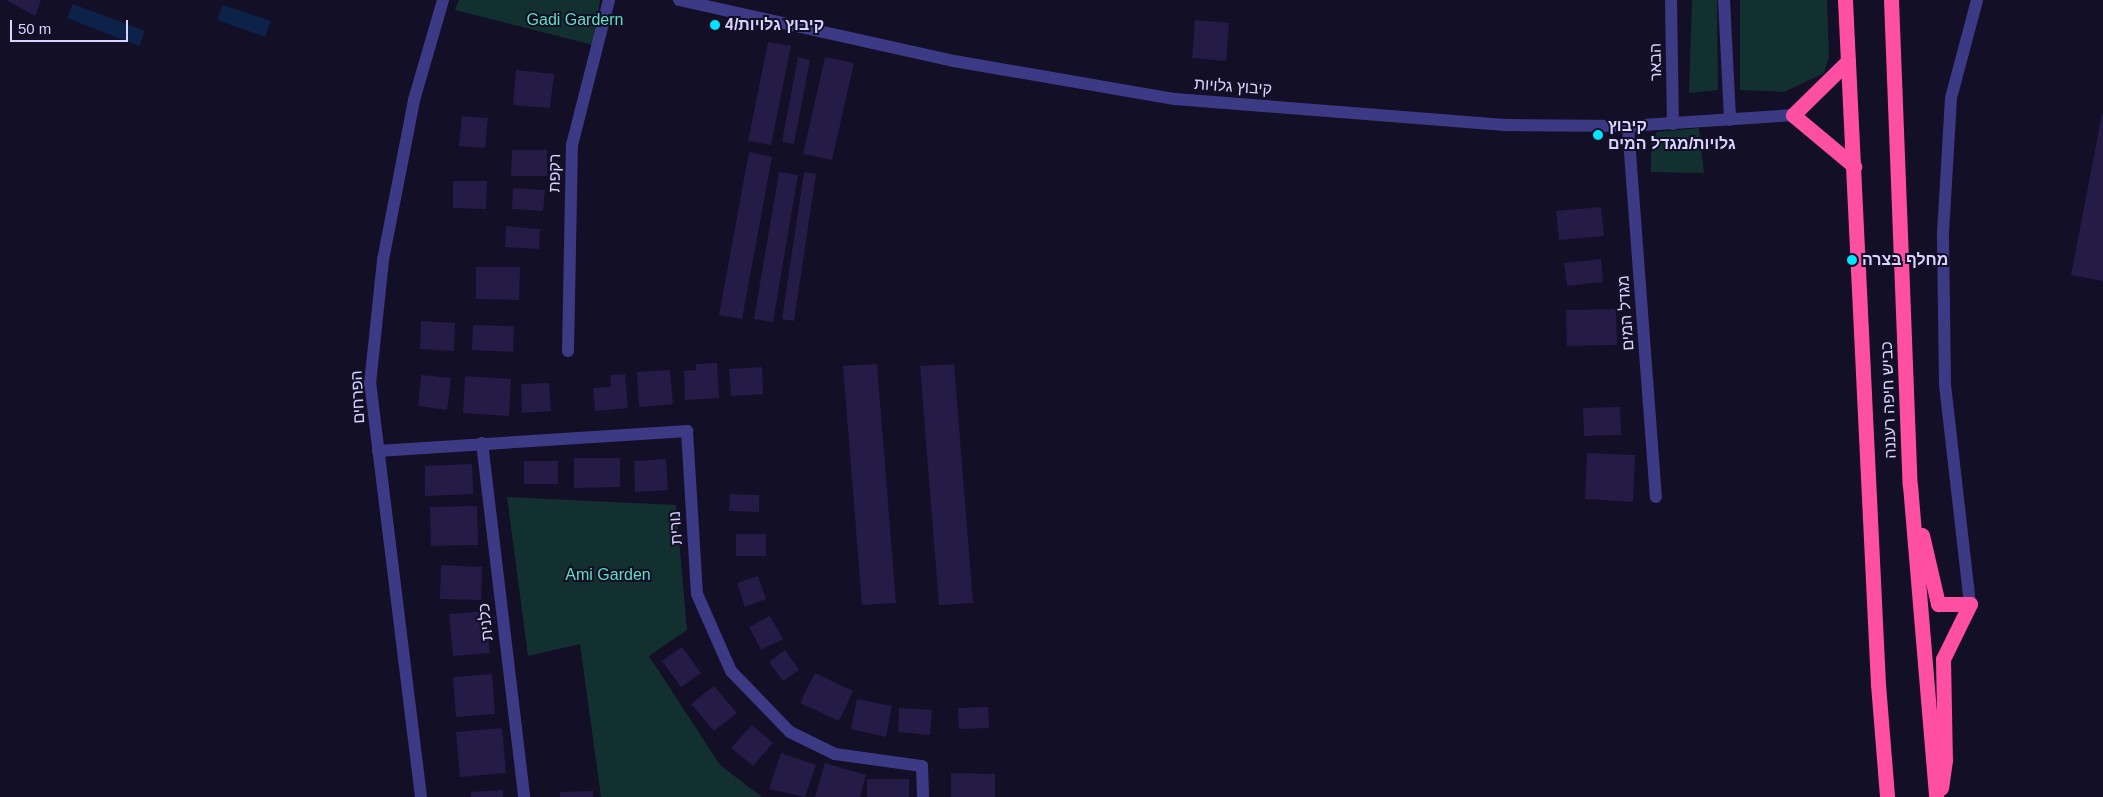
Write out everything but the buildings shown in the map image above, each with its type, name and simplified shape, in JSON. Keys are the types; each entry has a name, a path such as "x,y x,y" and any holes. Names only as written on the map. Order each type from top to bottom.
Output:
{"highway":[{"name":"כביש חיפה רעננה","path":"1845,0 1878,684 1887,797"},
{"name":"כביש חיפה רעננה","path":"1891,0 1910,485 1938,797"},
{"path":"1848,61 1792,115 1854,166"},
{"path":"1910,485 1938,604 1970,604 1943,659 1945,760 1938,797"}],"street":[{"name":"הפרחים","path":"421,797 370,384 383,260 414,100 443,0"},
{"name":"רקפת","path":"568,351 572,145 609,0"},
{"name":"קיבוץ גלויות","path":"679,0 954,61 1175,99 1508,125 1628,126 1792,115"},
{"name":"הבאר","path":"1671,0 1673,124"},
{"path":"1724,0 1730,120"},
{"path":"1970,604 1945,383 1943,233 1951,98 1977,0"},
{"name":"מגדל המים","path":"1628,126 1656,497"},
{"name":"נורית","path":"378,452 482,443 687,431 697,594 730,671 790,732 836,754 922,766 923,797"},
{"name":"כלנית","path":"482,443 524,797"}],"green space":[{"name":"Gadi Gardern","path":"459,0 600,0 593,45 455,10"},
{"path":"1692,0 1717,0 1718,90 1689,93"},
{"path":"1740,0 1827,0 1829,57 1824,73 1784,92 1740,90"},
{"path":"1699,128 1704,173 1651,172 1651,143 1657,132"},
{"name":"Ami Garden","path":"507,497 676,505 687,630 649,656 720,765 762,797 601,797 580,644 528,656"}],"water":[{"path":"73,4 145,31 139,46 67,18"},
{"path":"223,5 271,21 265,37 217,20"}],"place":[{"name":"קיבוץ גלויות/4","path":"715,25"},
{"name":"קיבוץ גלויות/מגדל המים","path":"1598,135"},
{"name":"מחלף בצרה","path":"1852,260"}]}
